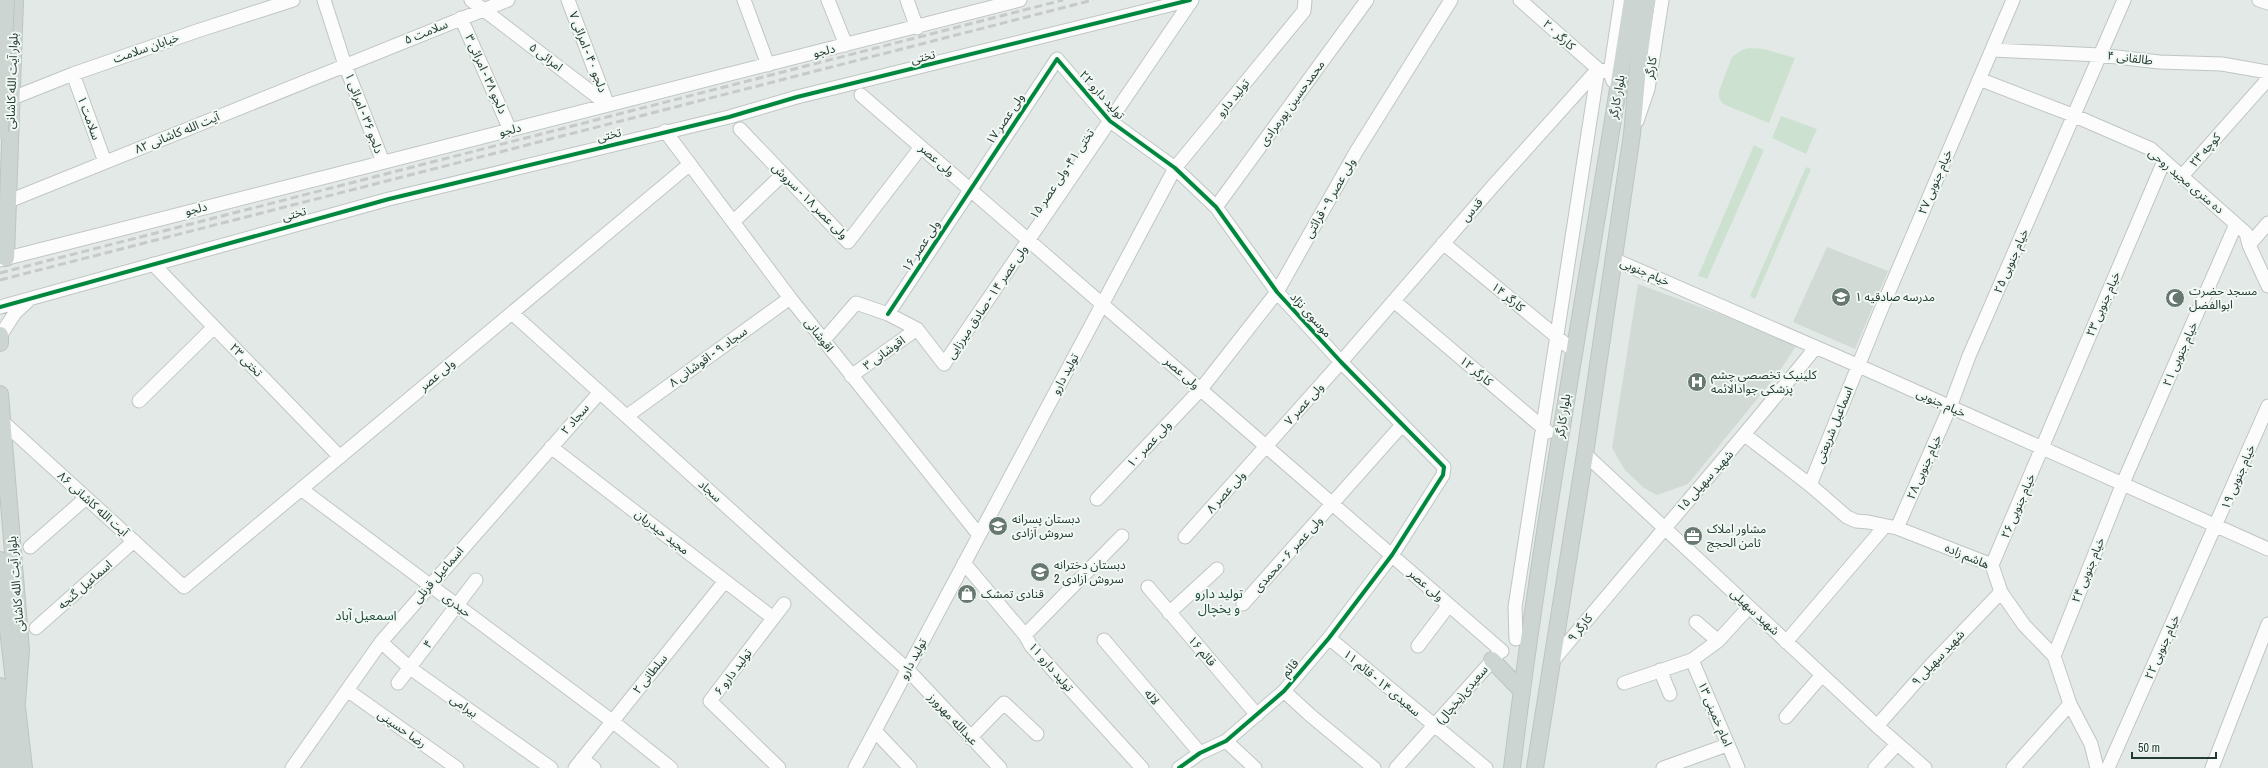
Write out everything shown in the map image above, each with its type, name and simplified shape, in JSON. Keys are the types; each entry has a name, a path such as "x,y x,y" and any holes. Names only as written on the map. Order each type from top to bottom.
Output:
{"main road":[{"path":"0,131 6,0"},
{"name":"بلوار آیت الله کاشانی","path":"3,259 9,201 4,98 12,80 15,0"},
{"name":"بلوار کارگر","path":"1512,768 1521,690 1574,351 1617,93 1610,69 1632,0"},
{"name":"بلوار کارگر","path":"1535,768 1585,454 1632,134 1638,67 1647,0"},
{"path":"1590,255 1613,259"},
{"path":"0,336 0,342"},
{"name":"بلوار آیت الله کاشانی","path":"0,394 21,650 17,702"},
{"name":"بلوار آیت الله کاشانی","path":"0,560 24,768"},
{"path":"1497,655 1521,690"},
{"path":"0,686 8,768"}],"street":[{"name":"خیابان سلامت","path":"4,98 197,31 293,0"},
{"name":"دلجو ۳۶ - امرائی ۱","path":"324,0 345,65 383,162"},
{"name":"امرائی ۵","path":"471,0 608,105"},
{"name":"سلامت ۵","path":"345,65 508,0"},
{"name":"دلجو ۴۰ - امرائی ۷","path":"568,0 608,105"},
{"path":"744,0 768,65"},
{"path":"828,0 846,45"},
{"path":"908,0 917,28"},
{"name":"دلجو","path":"3,259 917,28 995,3 1020,0"},
{"name":"تختی ۴۱- ولی عصر ۱۵","path":"1029,240 1191,0"},
{"name":"تختی","path":"0,306 389,199 1191,0"},
{"name":"تولید دارو","path":"855,768 1175,168 1304,11 1305,0"},
{"name":"محمدحسین پورمرادی","path":"1216,207 1367,0"},
{"name":"ولی عصر ۹ - قرائتی","path":"1201,389 1277,292 1356,152 1451,0"},
{"name":"کارگر ۲۰","path":"1520,0 1610,69"},
{"path":"1516,639 1515,607 1557,337 1610,69 1620,0"},
{"name":"کارگر","path":"1632,134 1648,89 1662,0"},
{"name":"خیام جنوبی ۲۷","path":"1859,366 2013,0"},
{"name":"خیام جنوبی ۲۵","path":"1950,407 1969,356 2075,116 2124,0"},
{"path":"2259,0 2268,3"},
{"name":"دلجو ۳۸ - امرائی ۳","path":"461,18 510,130"},
{"name":"طالقانی ۴","path":"1992,50 2100,55 2159,62 2222,64 2268,72"},
{"name":"تولید دارو ۲۲","path":"1057,59 1110,121 1175,168"},
{"name":"ولی عصر ۱۷","path":"970,189 1057,59"},
{"name":"آیت الله کاشانی ۸۲","path":"9,201 345,65"},
{"name":"قدس","path":"1341,362 1443,243 1610,69"},
{"name":"سلامت ۱","path":"73,74 105,162"},
{"name":"ده متری مجید روحی","path":"1979,79 2075,116 2151,149 2246,233 2249,245 2268,286"},
{"name":"کوچه ۲۳","path":"2182,176 2268,79"},
{"name":"ولی عصر","path":"861,95 1449,605 1497,655"},
{"name":"ولی عصر ۱۸ - سروش","path":"740,129 782,175 848,242 921,147"},
{"name":"اقوشانی","path":"665,131 823,341 979,535"},
{"name":"خیام جنوبی ۲۳","path":"2043,447 2164,160"},
{"name":"ولی عصر","path":"184,587 690,164"},
{"name":"موسوی نژاد","path":"1175,168 1216,207 1277,292 1341,362 1444,467"},
{"path":"733,222 782,175"},
{"name":"ولی عصر ۱۶","path":"888,314 970,189"},
{"path":"2249,245 2268,223"},
{"name":"خیام جنوبی ۲۱","path":"2123,483 2236,224"},
{"name":"ولی عصر ۱۴ - صادق میرزایی","path":"917,329 944,364 1029,240"},
{"name":"کارگر ۱۴","path":"1443,243 1574,351"},
{"name":"خیام جنوبی","path":"1613,259 2043,447 2268,549"},
{"name":"تختی ۲۳","path":"153,264 340,457"},
{"path":"0,336 15,313 34,296"},
{"name":"سجاد ۹ - اقوشانی ۸","path":"626,416 790,298"},
{"name":"کارگر ۱۲","path":"1394,301 1543,428 1560,440"},
{"path":"823,341 856,303 888,314 917,329"},
{"name":"سجاد","path":"512,312 908,670"},
{"path":"139,401 214,327"},
{"name":"اقوشانی ۳","path":"851,376 917,329"},
{"name":"شهید سهیلی ۱۵","path":"1608,593 1664,526 1745,435 1816,347"},
{"name":"ولی عصر ۷","path":"1266,446 1341,362"},
{"name":"اسماعیل شریعتی","path":"1810,485 1859,366"},
{"name":"ولی عصر ۱۰","path":"1097,499 1201,389"},
{"name":"سجاد ۲","path":"551,447 600,392"},
{"name":"خیام جنوبی ۱۹","path":"2217,526 2268,406"},
{"name":"خیام جنوبی ۲۸","path":"1786,642 1891,527 1950,407"},
{"name":"آیت الله کاشانی ۸۶","path":"2,421 184,587"},
{"name":"ولی عصر ۶ - محمدی","path":"1243,604 1402,425"},
{"name":"هاشم زاده","path":"1745,435 1810,485 1847,517 1856,521 1891,527 1992,565 2001,592 2024,625 2054,656 2070,704 2091,744 2097,768"},
{"name":"ولی عصر ۸","path":"1185,537 1266,446"},
{"name":"مجید حیدریان","path":"551,447 773,618"},
{"name":"اسماعیل قرنلی","path":"292,768 381,642 429,584 551,447"},
{"name":"خیام جنوبی ۲۶","path":"1992,565 2043,447"},
{"name":"شهید سهیلی","path":"1585,454 1664,526 1786,642 1925,768"},
{"name":"قائم","path":"1178,768 1200,753 1226,741 1284,691 1329,638 1392,555 1443,475 1444,467"},
{"name":"خیام جنوبی ۲۴","path":"2054,656 2123,483"},
{"name":"حیدری","path":"301,489 612,721 671,768"},
{"path":"30,547 86,498"},
{"name":"خیام جنوبی ۲۲","path":"2108,768 2217,526"},
{"path":"1025,635 1122,536"},
{"name":"اسماعیل گنجه","path":"36,628 134,541"},
{"name":"تولید دارو ۱۱","path":"964,563 1025,635 1031,646 1142,768"},
{"path":"1169,613 1216,569"},
{"name":"۴","path":"398,683 458,606 476,580"},
{"name":"۲ سلطانی","path":"578,763 725,581"},
{"name":"قائم ۱۶","path":"1148,587 1256,715"},
{"name":"شهید سهیلی ۹","path":"1877,726 1930,666 2001,592"},
{"name":"کارگر ۹","path":"1551,663 1608,593"},
{"name":"تولید دارو ۶","path":"779,768 710,701 784,604"},
{"path":"1418,646 1449,605"},
{"path":"1624,683 1692,660 1718,641 1749,607"},
{"path":"1696,622 1718,641"},
{"path":"2212,768 2268,624"},
{"name":"سعیدی(یخچال)","path":"1396,768 1434,728 1497,655 1532,626"},
{"name":"سعیدی ۱۴ - قائم ۱۱","path":"1329,638 1434,728 1486,768"},
{"name":"لاله","path":"1104,640 1200,753"},
{"name":"بیرامی","path":"381,642 410,668 551,768"},
{"name":"امام خمینی ۱۳","path":"1692,660 1738,768"},
{"name":"عبدالله مهرورز","path":"908,670 970,738 1000,768"},
{"path":"1660,670 1670,694"},
{"path":"1786,717 1822,675"},
{"name":"رضا حسینی","path":"347,690 457,768"},
{"path":"1284,691 1310,715 1374,768"},
{"path":"970,738 1004,703 1037,734"},
{"path":"2013,768 2070,704"},
{"path":"874,731 910,768"},
{"path":"1226,741 1255,768"},
{"path":"1663,768 1727,744"},
{"path":"1875,768 1897,744"},
{"path":"578,763 594,768"}],"shaded area":[{"name":"مدرسه صادقیه ۱","path":"1827,247 1888,271 1855,349 1793,322"},
{"name":"کلینیک تخصصی چشم پزشکی جوادالائمه","path":"1638,284 1798,343 1779,372 1688,484 1657,495 1644,488 1625,470 1612,448"}],"green space":[{"path":"1749,48 1764,49 1795,58 1769,123 1723,104 1719,98 1719,91 1732,57 1742,50"},
{"path":"1781,116 1817,129 1806,154 1772,138"},
{"path":"1754,145 1764,150 1707,279 1698,276"},
{"path":"1806,167 1811,169 1755,299 1750,296"}],"railway":[{"path":"0,273 1063,0"},
{"path":"0,280 1093,0"}],"cycle path":[{"path":"0,307 389,199 729,117 797,97 1190,0"},
{"path":"888,314 1057,59 1110,121 1175,168 1216,207 1277,292 1341,362 1444,467 1443,475 1392,555 1329,638 1284,691 1226,741 1200,753 1179,768"}],"place":[{"name":"مدرسه صادقیه ۱","path":"1841,297"},
{"name":"مسجد حضرت ابوالفضل","path":"2175,298"},
{"name":"کلینیک تخصصی چشم پزشکی جوادالائمه","path":"1697,382"},
{"name":"دبستان پسرانه سروش آزادی","path":"998,526"},
{"name":"مشاور املاک ثامن الحجج","path":"1693,536"},
{"name":"دبستان دخترانه سروش آزادی 2","path":"1040,572"},
{"name":"قنادی تمشک","path":"967,594"}],"district":[{"name":"تولید دارو و یخچال","path":"1219,600"},
{"name":"اسمعیل آباد","path":"366,615"}]}
